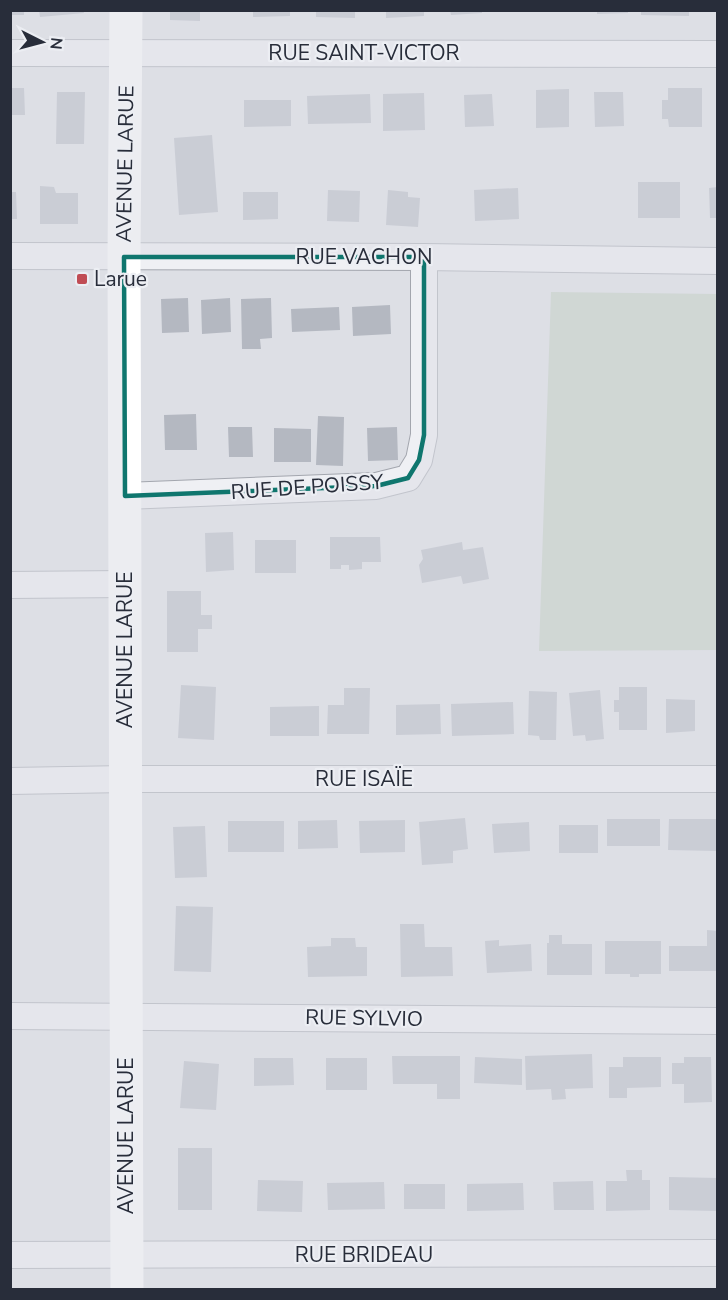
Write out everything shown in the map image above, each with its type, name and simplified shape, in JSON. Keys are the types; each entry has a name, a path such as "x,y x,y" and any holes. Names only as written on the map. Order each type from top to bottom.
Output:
{"street":[{"name":"AVENUE LARUE","path":"126,10 124,257 127,1290"},
{"name":"RUE SAINT-VICTOR","path":"10,53 717,54"},
{"name":"RUE VACHON","path":"10,256 424,257 717,261"},
{"name":"RUE DE POISSY","path":"125,496 376,486 408,478 420,460 424,435 424,257"},
{"path":"10,585 125,584"},
{"name":"RUE ISAÏE","path":"10,781 717,779"},
{"name":"RUE SYLVIO","path":"10,1016 717,1021"},
{"name":"RUE BRIDEAU","path":"10,1255 717,1253"}],"highlighted area":[{"path":"124,257 424,257 424,435 419,460 408,478 376,486 125,496"}],"green space":[{"path":"551,292 717,294 717,650 539,651"}],"building":[{"path":"10,10 24,10 24,15 10,15"},
{"path":"39,10 83,10 84,13 40,17"},
{"path":"170,10 200,10 200,21 170,20"},
{"path":"253,10 290,10 290,16 253,17"},
{"path":"316,10 355,10 355,18 316,17"},
{"path":"386,10 424,10 424,16 386,18"},
{"path":"450,10 482,10 482,13 451,15"},
{"path":"597,10 628,10 628,13 597,14"},
{"path":"641,10 689,10 689,16 641,15"},
{"path":"10,88 24,88 25,115 10,115"},
{"path":"668,88 702,88 702,127 669,127 668,119 662,119 662,100 668,100"},
{"path":"569,89 569,127 536,128 536,90"},
{"path":"57,92 85,92 84,144 56,144"},
{"path":"594,92 623,92 624,126 595,127"},
{"path":"424,93 425,130 383,131 383,94"},
{"path":"370,94 371,123 308,124 307,96"},
{"path":"492,94 494,126 465,127 464,95"},
{"path":"244,100 291,100 291,126 244,127"},
{"path":"212,135 218,212 179,215 174,138"},
{"path":"638,182 680,182 680,218 638,218"},
{"path":"40,186 54,187 56,193 78,193 78,224 40,224"},
{"path":"718,187 718,218 710,218 709,188"},
{"path":"518,188 519,219 475,221 474,190"},
{"path":"328,190 360,191 359,222 327,221"},
{"path":"388,190 408,192 408,197 420,198 418,227 386,225"},
{"path":"10,192 16,192 17,219 10,219"},
{"path":"243,192 278,192 278,219 243,220"},
{"path":"188,298 189,332 162,333 161,299"},
{"path":"230,298 231,332 202,334 201,300"},
{"path":"271,298 272,338 260,339 261,349 242,349 241,299"},
{"path":"390,305 391,334 353,336 352,307"},
{"path":"339,307 340,330 292,332 291,309"},
{"path":"196,414 197,450 165,450 164,415"},
{"path":"318,416 344,417 343,466 316,465"},
{"path":"228,427 252,427 253,457 229,457"},
{"path":"397,427 398,460 368,461 367,428"},
{"path":"274,428 311,429 311,462 274,462"},
{"path":"233,532 234,570 206,572 205,533"},
{"path":"330,537 380,537 381,562 362,562 362,569 349,570 349,565 341,565 341,569 330,569"},
{"path":"255,540 296,540 296,573 255,573"},
{"path":"462,542 463,550 483,547 489,579 463,584 461,576 422,583 419,565 423,559 421,550"},
{"path":"167,591 201,591 201,615 212,615 212,629 198,629 198,652 167,652"},
{"path":"181,685 216,687 214,740 178,738"},
{"path":"619,687 647,687 647,730 619,730 619,712 614,712 614,700 619,700"},
{"path":"344,688 370,688 369,734 327,734 328,705 344,705"},
{"path":"600,690 604,739 586,741 585,735 573,736 569,693"},
{"path":"529,691 557,692 556,740 540,740 539,736 528,735"},
{"path":"666,699 695,700 695,731 666,733"},
{"path":"513,702 514,734 452,736 451,704"},
{"path":"440,704 441,734 396,735 396,705"},
{"path":"319,706 319,736 270,736 270,707"},
{"path":"465,818 468,849 453,851 453,863 422,865 419,822"},
{"path":"607,819 660,819 660,846 607,846"},
{"path":"669,819 718,819 718,851 668,850"},
{"path":"337,820 338,848 298,849 298,821"},
{"path":"405,820 405,852 360,853 359,821"},
{"path":"228,821 284,821 284,852 228,852"},
{"path":"529,822 530,851 494,853 492,824"},
{"path":"559,825 598,825 598,853 559,853"},
{"path":"205,826 207,877 175,878 173,827"},
{"path":"176,906 213,907 211,972 174,971"},
{"path":"400,924 424,924 425,947 452,947 453,976 401,977"},
{"path":"707,930 718,931 718,971 669,971 669,946 707,946"},
{"path":"549,935 562,935 562,944 592,944 592,975 547,975"},
{"path":"331,938 355,938 356,947 367,947 367,976 308,977 307,947 331,946"},
{"path":"499,940 499,946 531,944 532,971 487,973 485,941"},
{"path":"605,941 661,941 661,974 639,974 639,977 630,977 630,974 605,974"},
{"path":"592,1054 593,1088 565,1089 566,1099 552,1100 551,1089 526,1090 525,1056"},
{"path":"392,1056 460,1056 460,1099 437,1099 437,1084 393,1084"},
{"path":"475,1057 522,1059 522,1085 474,1083"},
{"path":"623,1057 661,1057 661,1087 627,1088 627,1098 609,1098 609,1067 623,1067"},
{"path":"684,1057 711,1057 712,1102 684,1103 684,1084 672,1084 672,1063 684,1063"},
{"path":"254,1058 293,1058 294,1085 254,1086"},
{"path":"326,1058 367,1058 367,1090 326,1090"},
{"path":"184,1061 219,1064 216,1110 180,1108"},
{"path":"178,1148 212,1148 212,1210 178,1210"},
{"path":"626,1170 642,1170 642,1180 650,1180 650,1210 606,1211 606,1181 627,1181"},
{"path":"669,1177 718,1178 718,1211 669,1210"},
{"path":"258,1180 303,1181 302,1212 257,1211"},
{"path":"593,1181 594,1210 554,1210 553,1182"},
{"path":"384,1182 385,1209 328,1210 327,1183"},
{"path":"523,1183 524,1210 467,1211 467,1184"},
{"path":"404,1184 445,1184 445,1209 404,1209"}],"place":[{"name":"Larue","path":"82,279"}]}
